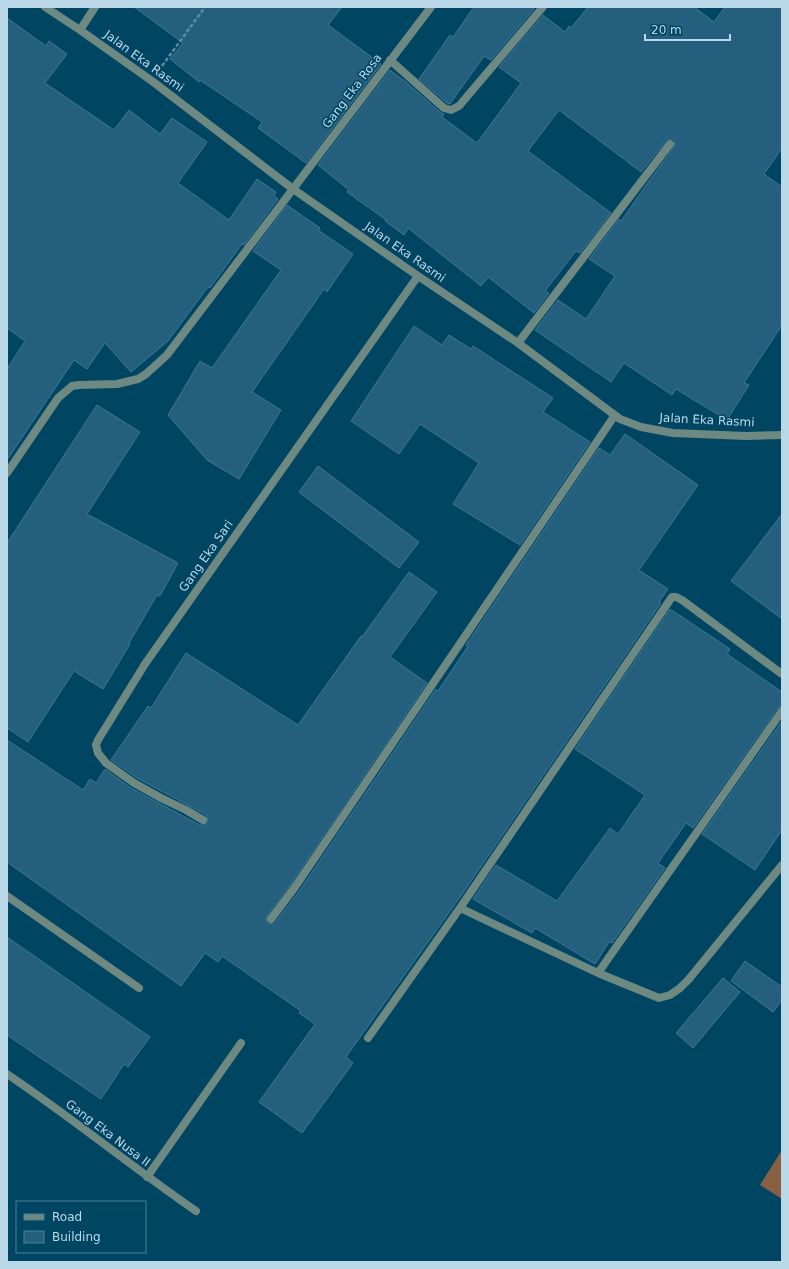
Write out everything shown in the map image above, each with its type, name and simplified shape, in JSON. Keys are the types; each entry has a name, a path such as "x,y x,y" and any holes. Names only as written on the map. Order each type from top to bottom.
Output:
{"street":[{"name":"Jalan Eka Rasmi","path":"45,7 152,81 293,189 518,343 625,422 641,427 673,433 746,436 782,434"},
{"path":"80,30 95,7"},
{"name":"Gang Eka Rosa","path":"7,473 58,398 72,386 117,384 138,379 146,374 167,355 431,7"},
{"path":"390,60 444,108 451,110 459,106 543,7"},
{"path":"518,343 670,144"},
{"name":"Gang Eka Sari","path":"202,820 134,783 106,763 98,753 96,745 145,664 418,276"},
{"path":"271,919 295,887 615,415"},
{"path":"368,1038 460,908 672,597 682,600 782,674"},
{"path":"598,973 782,711"},
{"path":"460,908 598,973 659,998 670,995 680,988 704,962 782,865"},
{"path":"7,896 139,988"},
{"path":"147,1177 241,1043"},
{"name":"Gang Eka Nusa II","path":"7,1074 30,1089 147,1177 196,1211"}],"path":[{"path":"152,81 205,7"}],"shaded area":[{"path":"782,1150 782,1199 760,1185"}],"building":[{"path":"134,7 342,7 328,25 381,64 306,163 258,128 262,122 200,80 199,82 170,59 183,43"},
{"path":"474,7 532,7 534,9 491,60 484,56 450,104 419,79 450,35 453,37"},
{"path":"588,7 694,7 714,22 725,7 782,7 782,148 764,174 782,187 782,325 744,383 749,385 727,420 676,389 672,395 624,363 611,382 535,330 558,300 586,319 615,276 589,259 619,219 621,221 674,147 675,142 673,139 668,139 666,141 641,172 559,110 528,151 611,213 580,253 576,251 545,291 549,293 534,313 488,277 481,286 408,228 404,235 347,192 349,190 318,165 390,70 444,114 442,117 477,143 521,83 499,67 543,15 565,32 569,26 571,28"},
{"path":"7,18 46,46 49,41 67,54 45,83 114,130 129,110 160,134 172,118 207,142 178,183 229,220 257,179 276,192 274,196 278,199 244,245 242,244 210,288 208,287 168,341 131,372 105,343 87,369 74,360 7,460 7,369 25,341 7,328"},
{"path":"287,205 320,228 318,230 353,254 327,292 324,289 252,392 281,410 239,479 207,460 168,415 200,361 212,368 281,270 253,251"},
{"path":"414,326 442,345 449,335 471,349 473,346 553,398 543,412 590,442 520,545 453,504 479,463 420,424 399,454 351,421"},
{"path":"97,405 140,432 87,514 178,563 160,596 157,595 103,689 74,671 28,742 7,728 7,543"},
{"path":"625,434 698,485 639,570 668,589 659,602 661,603 463,893 346,1057 353,1063 302,1133 259,1102 315,1024 299,1013 301,1011 222,956 218,962 205,953 181,986 7,862 7,740 83,790 90,779 96,783 105,769 131,788 200,825 205,825 208,820 206,815 137,778 111,760 148,706 151,708 186,653 298,725 361,636 362,637 409,572 437,592 390,657 427,683 291,884 267,916 267,923 274,924 300,890 436,689 438,691 468,646 466,645 599,448 610,455"},
{"path":"318,466 419,542 399,568 299,492"},
{"path":"782,514 782,619 731,581"},
{"path":"670,609 730,649 727,654 782,692 782,706 778,708 693,828 686,823 658,863 665,868 612,943 609,942 595,964 535,928 532,933 473,899 496,865 557,901 610,828 618,834 645,795 575,749"},
{"path":"782,721 782,830 755,870 702,834"},
{"path":"7,937 150,1037 128,1067 124,1064 101,1099 7,1035"},
{"path":"745,961 782,987 782,1000 773,1012 731,981"},
{"path":"723,978 740,992 693,1048 676,1033"}]}
